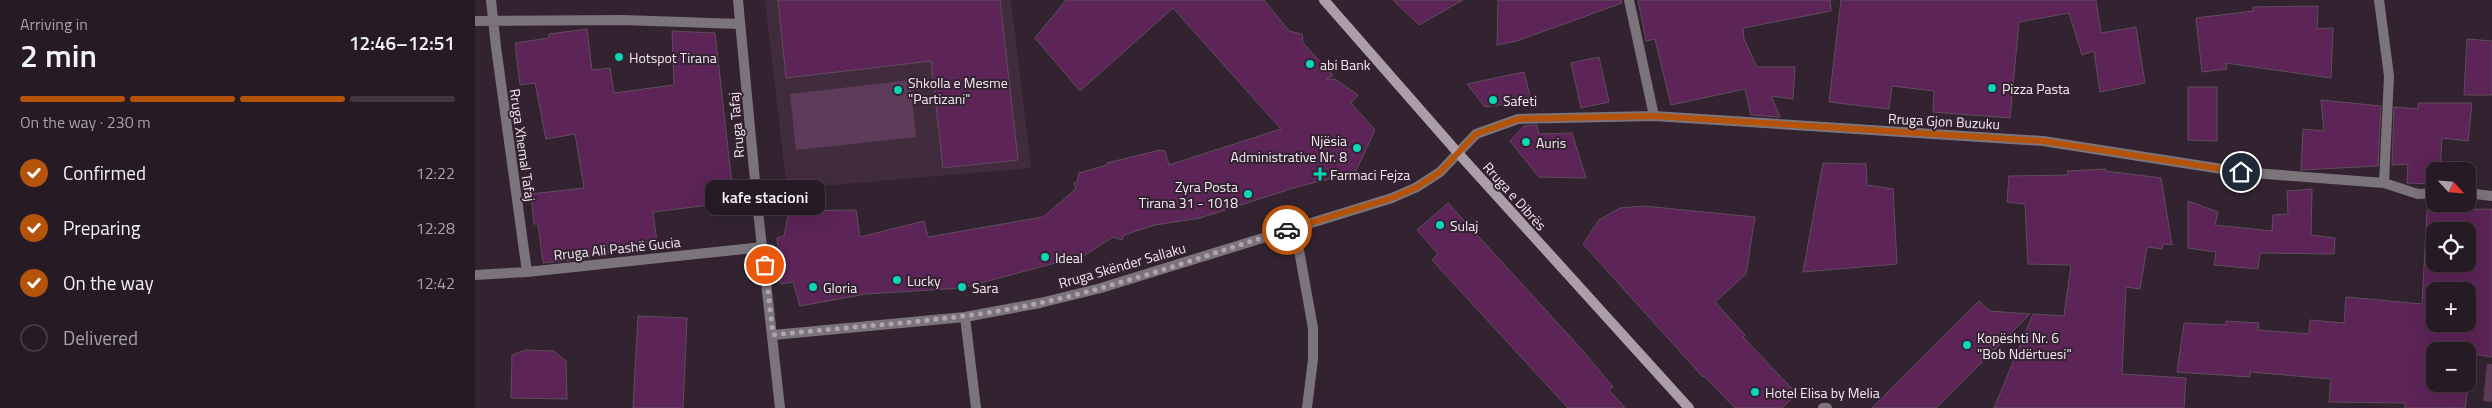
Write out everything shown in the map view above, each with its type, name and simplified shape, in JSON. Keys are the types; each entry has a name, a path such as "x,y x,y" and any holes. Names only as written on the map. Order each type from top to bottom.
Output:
{"main road":[{"name":"Rruga e Dibrës","path":"1324,0 1458,153 1689,408"}],"street":[{"name":"Rruga Xhemal Tafaj","path":"491,0 527,272"},
{"name":"Rruga Tafaj","path":"738,0 773,335 778,405"},
{"path":"1629,0 1654,116"},
{"path":"2379,0 2389,76 2384,184"},
{"path":"475,22 623,20 740,24"},
{"name":"Rruga Gjon Buzuku","path":"1458,153 1476,134 1518,119 1654,116 2043,141 2241,172 2384,184 2418,194 2426,194"},
{"name":"Rruga Skënder Sallaku","path":"773,335 965,316 1040,303 1101,288 1392,198 1440,172 1458,153"},
{"path":"2476,194 2492,196"},
{"path":"1295,228 1313,328 1313,359 1307,408"},
{"name":"Rruga Ali Pashë Gucia","path":"475,275 527,272 763,247"},
{"path":"965,316 976,408"}],"shaded area":[{"name":"Shkolla e Mesme \"Partizani\"","path":"765,0 1011,0 1031,168 787,189"},
{"path":"910,80 916,137 796,150 790,94"},
{"path":"2487,364 2492,364 2492,402 2483,401"}],"building":[{"path":"778,0 1000,0 1018,160 943,168 931,61 786,78"},
{"path":"1066,0 1264,0 1289,31 1302,34 1303,43 1333,75 1326,80 1335,79 1358,95 1351,103 1375,130 1355,173 1300,186 1200,218 1155,225 1124,235 1122,240 1113,237 1085,255 962,288 866,294 800,306 793,282 781,284 777,238 784,236 789,211 856,210 860,237 924,221 928,237 1043,217 1076,189 1074,183 1077,182 1079,173 1107,165 1107,163 1160,150 1165,151 1169,165 1281,129 1173,8 1080,91 1035,38"},
{"path":"1393,0 1463,0 1419,25"},
{"path":"1498,0 1621,0 1622,3 1517,41 1497,45"},
{"path":"1638,0 1830,0 1831,11 1743,28 1744,39 1757,67 1795,67 1793,99 1771,96 1780,117 1751,115 1745,89 1671,105 1655,39 1646,41"},
{"path":"1841,0 2096,0 2101,33 2136,27 2145,83 2100,92 2094,51 2082,55 2069,13 2019,22 2010,118 1933,112 1934,91 1892,86 1889,109 1829,102"},
{"path":"2318,6 2317,29 2333,28 2331,78 2226,63 2227,69 2202,72 2196,18 2253,11 2253,7"},
{"path":"587,29 592,70 610,68 614,93 674,85 672,31 715,33 734,202 653,212 657,243 608,249 609,253 590,255 591,258 543,263 538,224 534,224 531,194 584,188 575,134 546,139 535,83 520,85 515,43 549,38 549,34"},
{"path":"2467,39 2492,41 2492,95 2464,95"},
{"path":"1599,57 1609,102 1581,108 1571,63"},
{"path":"1524,72 1531,100 1485,107 1467,84"},
{"path":"2188,87 2217,87 2217,141 2188,140"},
{"path":"2321,100 2381,106 2378,166 2301,170 2303,129 2324,131"},
{"path":"2418,103 2472,103 2468,141 2442,138 2441,162 2426,162 2426,184 2407,183 2408,164 2392,165 2394,107 2418,109"},
{"path":"1537,125 1539,134 1572,133 1586,178 1539,177 1510,141 1524,126"},
{"path":"1823,163 1866,164 1867,185 1893,189 1897,264 1803,272"},
{"path":"2106,169 2106,171 2161,178 2172,245 2163,244 2162,249 2147,247 2140,289 2126,287 2122,374 2186,378 2184,408 1994,408 2033,314 2064,316 2071,265 2028,264 2025,204 2007,202 2009,176 2068,175 2067,171"},
{"path":"2312,189 2311,235 2335,238 2334,254 2260,253 2258,269 2214,265 2216,252 2188,248 2188,201 2218,212 2215,225 2272,231 2273,215 2288,214 2287,191"},
{"path":"1448,203 1583,351 1613,387 1609,390 1625,408 1568,408 1432,260 1438,254 1417,230"},
{"path":"1644,206 1755,217 1746,274 1715,302 1745,335 1743,337 1797,394 1782,408 1735,408 1703,377 1583,244 1599,220 1620,208"},
{"path":"2476,209 2492,209 2492,357 2476,354 2476,342 2426,342 2426,392 2467,392 2465,408 2405,408 2405,403 2329,402 2331,379 2250,372 2250,377 2177,372 2184,323 2226,325 2226,321 2259,323 2258,330 2309,334 2310,320 2344,323 2346,297 2422,304 2426,229 2426,272 2476,272 2476,222 2426,222 2427,212 2476,212"},
{"name":"Kopështi Nr. 6 \"Bob Ndërtuesi\"","path":"1979,301 1990,311 2030,314 1936,408 1872,408"},
{"path":"638,316 687,318 683,408 633,408"},
{"path":"525,350 554,351 566,361 567,399 511,398 512,355"}],"way so far":[{"path":"765,265 773,335 965,316 1040,303 1101,288 1287,230"}],"place":[{"name":"Hotspot Tirana","path":"619,57"},
{"name":"abi Bank","path":"1310,64"},
{"name":"Pizza Pasta","path":"1992,88"},
{"name":"Shkolla e Mesme \"Partizani\"","path":"898,90"},
{"name":"Safeti","path":"1493,100"},
{"name":"Auris","path":"1526,142"},
{"name":"Njësia Administrative Nr. 8","path":"1357,148"},
{"name":"Farmaci Fejza","path":"1320,174"},
{"name":"Zyra Posta Tirana 31 - 1018","path":"1248,194"},
{"name":"Sulaj","path":"1440,225"},
{"name":"Ideal","path":"1045,257"},
{"name":"kafe stacioni","path":"765,265"},
{"name":"Lucky","path":"897,280"},
{"name":"Gloria","path":"813,287"},
{"name":"Sara","path":"962,287"},
{"name":"Kopështi Nr. 6 \"Bob Ndërtuesi\"","path":"1967,345"},
{"name":"Hotel Elisa by Melia","path":"1755,392"}],"route":[{"path":"1287,230 1392,198 1417,187 1440,172 1476,134 1518,119 1654,116 1809,128 2043,141 2241,172"}]}
